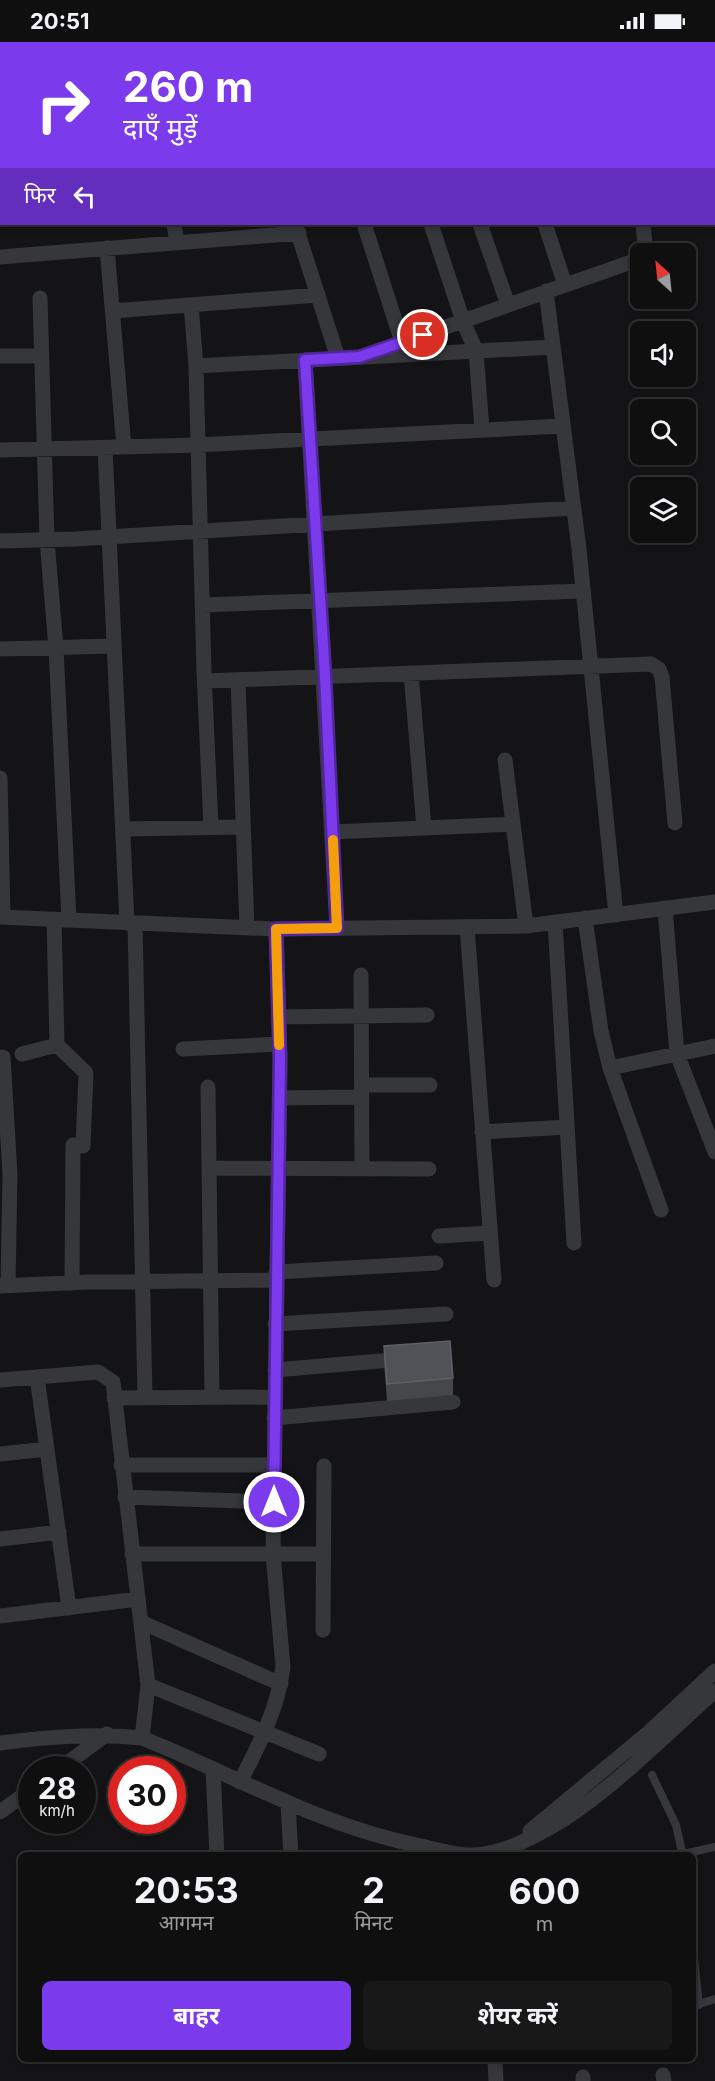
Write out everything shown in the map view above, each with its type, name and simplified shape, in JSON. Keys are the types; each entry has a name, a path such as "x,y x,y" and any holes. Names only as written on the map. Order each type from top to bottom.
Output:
{"street":[{"path":"174,225 177,243"},
{"path":"364,225 402,342"},
{"path":"430,225 463,321 477,351 482,430"},
{"path":"480,225 508,305"},
{"path":"545,225 565,285"},
{"path":"642,225 645,243"},
{"path":"0,257 177,243 297,228 338,358"},
{"path":"107,248 124,447"},
{"path":"359,357 630,262"},
{"path":"546,291 574,508 616,915"},
{"path":"113,311 318,295"},
{"path":"40,298 47,540 57,648 62,920 57,1045 86,1072 78,1145 72,1282"},
{"path":"191,305 196,366 202,605 212,827"},
{"path":"196,366 553,347"},
{"path":"0,356 42,356"},
{"path":"305,360 325,676 337,928"},
{"path":"0,450 198,445 563,426"},
{"path":"105,448 123,830 131,923 145,1398"},
{"path":"0,541 47,540 200,529 315,525 574,508"},
{"path":"202,605 583,591"},
{"path":"0,649 114,646"},
{"path":"205,681 651,664 659,669 662,677 675,823"},
{"path":"411,673 424,828"},
{"path":"238,680 247,928"},
{"path":"505,760 526,926"},
{"path":"0,778 2,917 276,929 526,926 715,902"},
{"path":"332,832 513,824"},
{"path":"123,830 243,827"},
{"path":"665,908 677,1054 715,1152"},
{"path":"585,918 601,1031 610,1068 661,1210"},
{"path":"555,922 574,1243"},
{"path":"467,927 494,1280"},
{"path":"240,1782 265,1732 281,1684 283,1667 273,1554 279,1098 276,929"},
{"path":"361,975 362,1168"},
{"path":"279,1017 427,1015"},
{"path":"183,1048 279,1044"},
{"path":"22,1054 57,1045"},
{"path":"610,1068 715,1046"},
{"path":"3,1057 10,1174 4,1286 72,1282 212,1280 436,1263"},
{"path":"279,1098 430,1085"},
{"path":"208,1087 212,1397"},
{"path":"482,1132 567,1127"},
{"path":"209,1168 429,1168"},
{"path":"440,1236 490,1233"},
{"path":"275,1324 446,1314"},
{"path":"275,1370 418,1358"},
{"path":"0,1380 98,1372 113,1382 148,1685 142,1738"},
{"path":"37,1377 69,1608"},
{"path":"114,1398 274,1397"},
{"path":"274,1418 453,1402"},
{"path":"0,1454 47,1449"},
{"path":"121,1465 274,1465"},
{"path":"323,1630 324,1466"},
{"path":"125,1497 274,1502"},
{"path":"0,1539 59,1532"},
{"path":"132,1554 323,1554"},
{"path":"0,1616 138,1599"},
{"path":"141,1622 281,1684"},
{"path":"520,1843 532,1828 648,1733 715,1671"},
{"path":"148,1685 319,1754"},
{"path":"490,1852 520,1843 552,1827 583,1804 715,1691"},
{"path":"77,1756 107,1734"},
{"path":"0,1743 107,1734 142,1738 335,1824 402,1842 454,1852"},
{"path":"213,1769 217,1852"},
{"path":"0,1812 18,1799"},
{"path":"288,1804 291,1852"},
{"path":"495,2062 496,2081"}],"lane":[{"path":"652,1775 676,1825 682,1852"},
{"path":"695,1852 715,1847"},
{"path":"696,2006 715,1999"}],"building":[{"path":"450,1341 453,1378 387,1384 384,1346"}],"slow traffic":[{"path":"279,1045 276,929 337,928 333,840"}],"route":[{"path":"274,1502 280,1059 276,929 337,928 325,676 305,360 359,357 423,335"}]}
